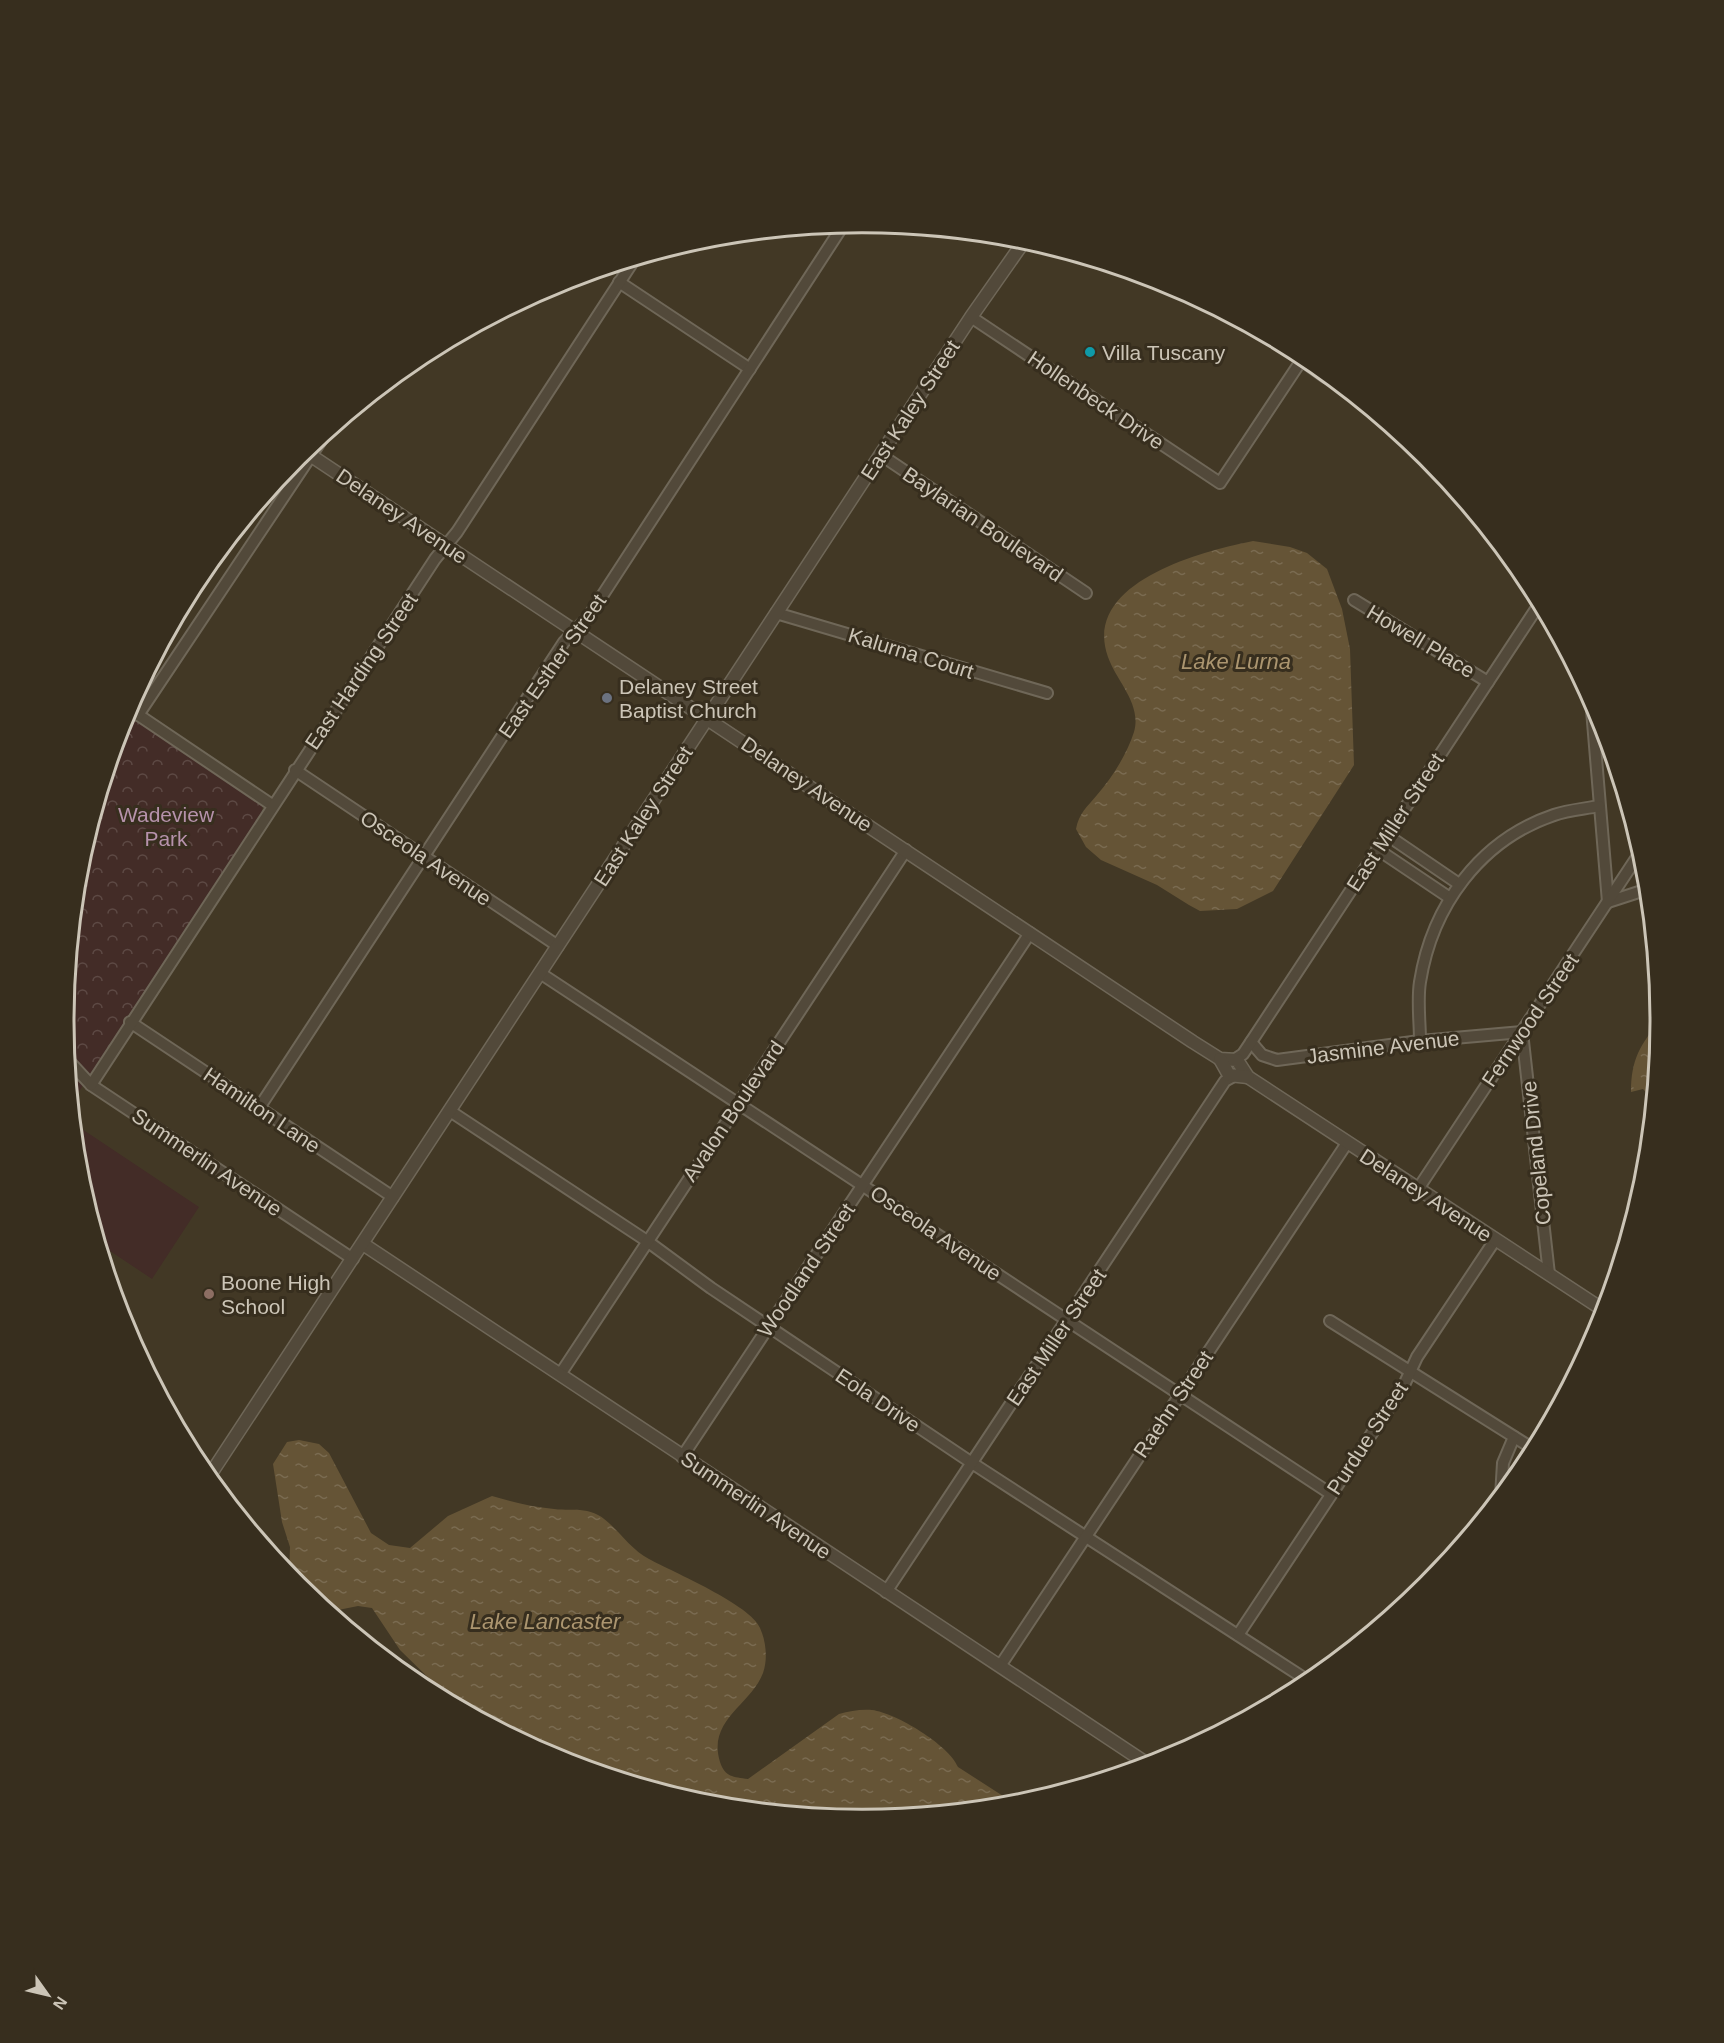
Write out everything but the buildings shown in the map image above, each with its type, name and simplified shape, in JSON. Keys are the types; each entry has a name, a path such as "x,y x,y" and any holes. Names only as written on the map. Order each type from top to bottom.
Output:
{"street":[{"name":"East Esther Street","path":"259,1108 564,642 589,616 838,234"},
{"name":"East Kaley Street","path":"353,1260 776,613 971,317 1019,249"},
{"name":"East Harding Street","path":"91,1085 295,770 628,269"},
{"path":"619,282 750,369"},
{"name":"Hollenbeck Drive","path":"971,317 1220,483 1308,372"},
{"name":"Baylarian Boulevard","path":"881,455 1086,593"},
{"name":"Delaney Avenue","path":"313,456 1418,1190 1597,1306"},
{"path":"272,805 138,715 293,476"},
{"name":"Howell Place","path":"1354,600 1488,682"},
{"name":"East Miller Street","path":"886,1592 1535,611"},
{"name":"Kalurna Court","path":"776,613 1047,693"},
{"path":"1593,728 1608,902 1639,892"},
{"name":"Osceola Avenue","path":"295,770 558,946"},
{"path":"1420,1041 1420,983 1428,947 1450,898 1459,884 1489,852 1511,834 1556,814 1599,806"},
{"path":"1387,835 1459,884"},
{"path":"1377,849 1450,898"},
{"name":"Avalon Boulevard","path":"561,1373 737,1102 906,850"},
{"name":"Fernwood Street","path":"1418,1190 1634,862"},
{"name":"Woodland Street","path":"682,1456 1030,933"},
{"name":"Osceola Avenue","path":"540,973 1331,1494"},
{"name":"Hamilton Lane","path":"130,1022 393,1197"},
{"name":"Jasmine Avenue","path":"1251,1042 1262,1055 1277,1060 1420,1041 1522,1032"},
{"name":"Copeland Drive","path":"1522,1032 1548,1274"},
{"name":"Summerlin Avenue","path":"75,1068 91,1085 353,1260"},
{"name":"Eola Drive","path":"450,1112 647,1241 768,1327 972,1463 1301,1676"},
{"name":"Raehn Street","path":"1000,1666 1347,1143"},
{"name":"Purdue Street","path":"1238,1635 1495,1240"},
{"name":"Summerlin Avenue","path":"363,1244 561,1373 682,1456 1140,1759"},
{"path":"213,1470 353,1260"},
{"path":"1330,1320 1527,1445"},
{"path":"1502,1483 1503,1463 1514,1437"}],"green space":[{"name":"Wadeview Park","path":"135,718 262,804 262,814 77,1094 74,1021 75,970 80,919 100,817 115,768"},
{"path":"81,1128 199,1207 152,1279 107,1249 100,1226"}],"water":[{"name":"Lake Lurna","path":"1253,541 1290,547 1307,553 1327,569 1342,609 1350,649 1354,765 1273,891 1237,909 1200,911 1157,885 1101,860 1086,847 1076,829 1084,810 1103,788 1127,749 1136,722 1132,703 1108,657 1104,631 1112,609 1129,590 1152,575 1178,562"},
{"path":"1650,1034 1647,1093 1643,1089 1631,1092 1635,1061"},
{"name":"Lake Lancaster","path":"299,1440 319,1444 329,1453 371,1533 389,1545 410,1548 448,1516 492,1496 538,1507 587,1511 604,1519 642,1555 742,1609 754,1619 760,1628 766,1656 763,1673 757,1684 732,1714 720,1735 718,1747 720,1762 724,1771 730,1775 748,1779 839,1714 872,1710 894,1717 921,1731 944,1749 958,1767 1004,1797 914,1808 862,1810 759,1803 708,1795 658,1783 560,1750 513,1729 434,1683 400,1650 372,1608 358,1606 338,1610 289,1563 290,1547 282,1522 273,1464 287,1442"}],"place":[{"name":"Villa Tuscany","path":"1090,352"},
{"name":"Delaney Street Baptist Church","path":"607,698"},
{"name":"Boone High School","path":"209,1294"}]}
